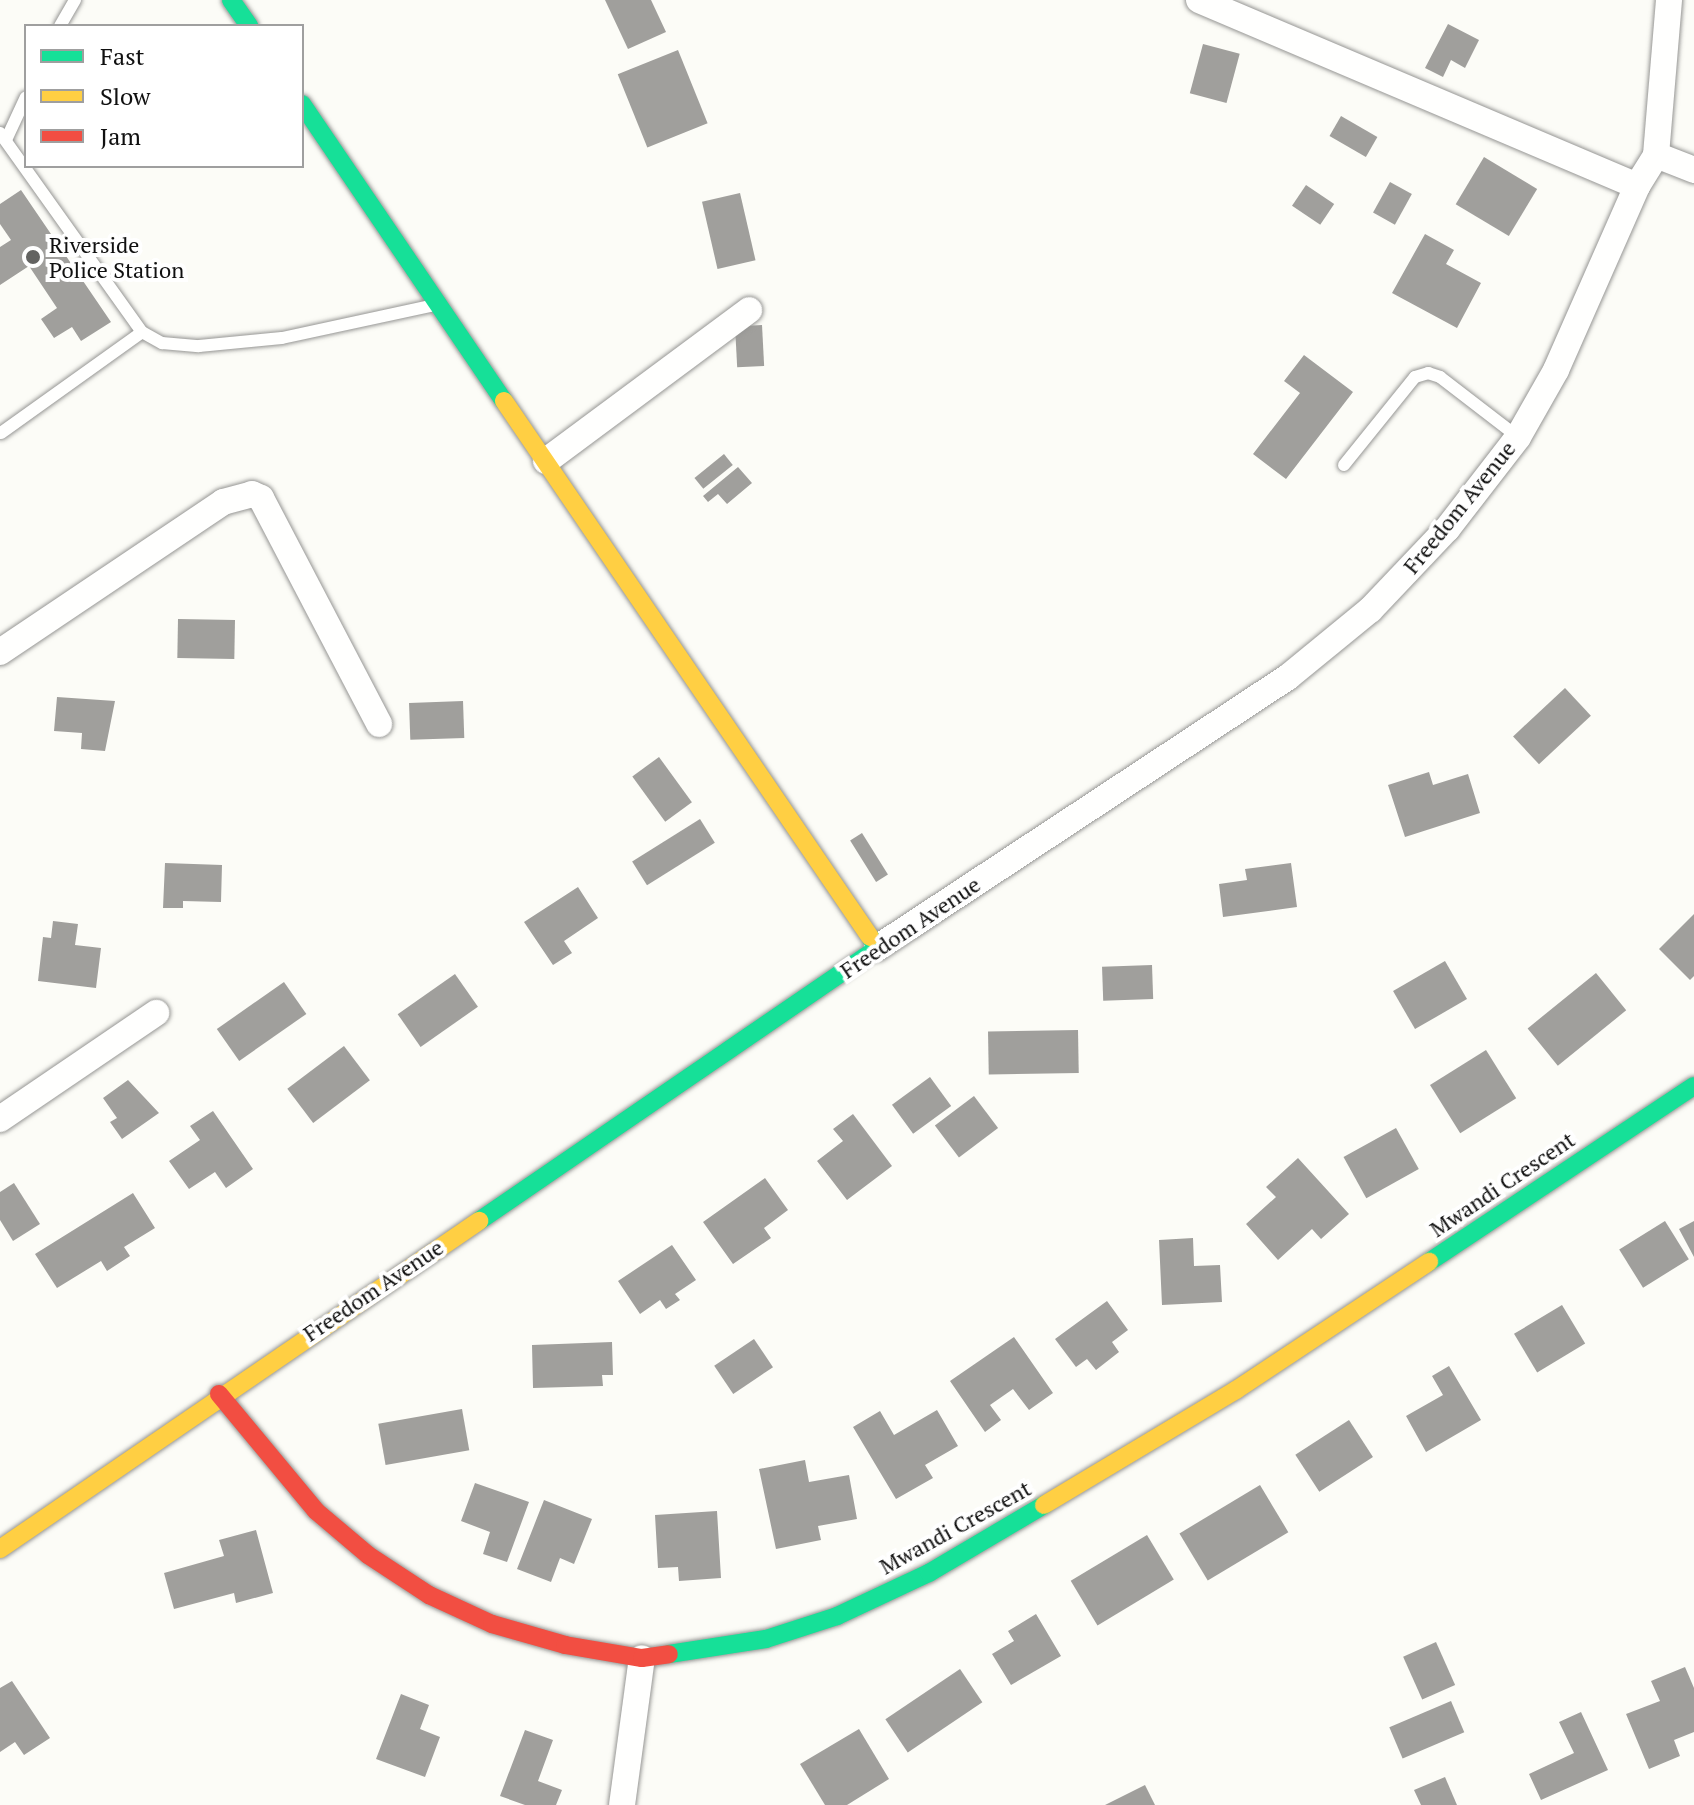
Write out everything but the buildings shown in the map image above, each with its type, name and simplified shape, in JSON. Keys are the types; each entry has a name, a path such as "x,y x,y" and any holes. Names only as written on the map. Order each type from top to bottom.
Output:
{"main road":[{"path":"231,0 248,24"},
{"path":"304,107 877,948"},
{"name":"Freedom Avenue","path":"0,1549 219,1394 877,948"},
{"name":"Mwandi Crescent","path":"219,1394 316,1511 368,1555 429,1595 492,1624 565,1645 642,1658 766,1639 837,1616 929,1573 1236,1390 1694,1086"}],"street":[{"path":"1199,0 1637,186"},
{"name":"Freedom Avenue","path":"877,948 1288,677 1370,610 1447,529 1518,437 1556,370 1637,186 1656,155 1669,0"},
{"path":"1656,155 1694,170"},
{"path":"546,461 749,310"},
{"path":"0,652 223,502 252,494 261,498 379,724"},
{"path":"0,1119 156,1013"},
{"path":"622,1805 642,1658"}],"lane":[{"path":"61,24 75,0"},
{"path":"24,100 3,136 24,166"},
{"path":"26,168 142,332 162,343 199,346 282,338 439,304"},
{"path":"1,433 142,332"},
{"path":"1344,465 1415,377 1428,373 1440,377 1518,437"}],"traffic: fast":[{"path":"231,0 248,24"},
{"path":"304,107 504,401"},
{"path":"479,1221 877,948 870,937"},
{"path":"1429,1262 1694,1086"},
{"path":"669,1654 766,1639 837,1616 929,1573 1044,1505"}],"traffic: slow":[{"path":"504,401 870,937"},
{"path":"0,1549 479,1221"},
{"path":"1044,1505 1236,1390 1429,1262"}],"traffic: jam":[{"path":"219,1394 316,1511 368,1555 429,1595 492,1624 565,1645 642,1658 669,1654"}],"place":[{"name":"Riverside Police Station","path":"33,257"}]}
